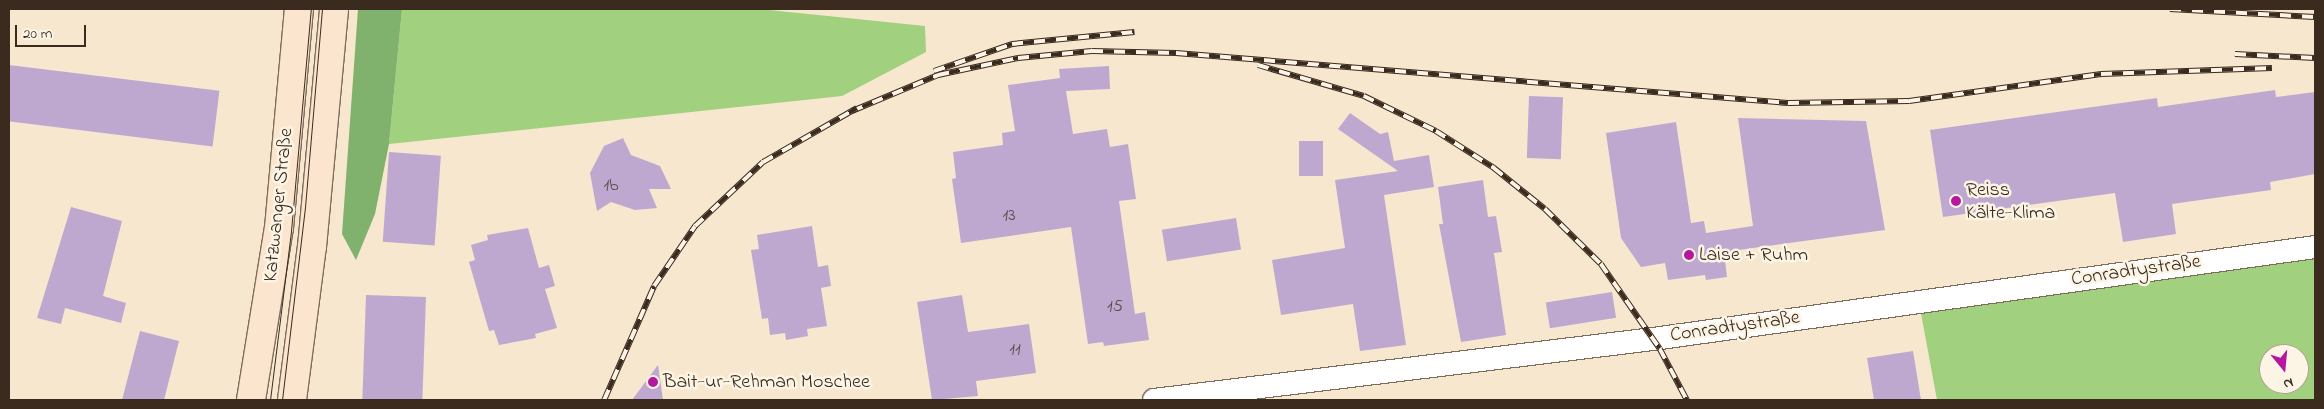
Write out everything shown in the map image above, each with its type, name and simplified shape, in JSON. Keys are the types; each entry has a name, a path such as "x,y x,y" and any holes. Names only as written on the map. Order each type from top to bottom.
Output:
{"main road":[{"name":"Katzwanger Straße","path":"250,400 278,228 298,9"},
{"name":"Katzwanger Straße","path":"292,400 312,247 334,9"}],"street":[{"name":"Conradtystraße","path":"1154,400 1653,339 2315,246"}],"green space":[{"path":"358,9 402,9 389,144 375,214 356,260 342,234"},
{"path":"402,9 759,9 925,26 926,52 842,96 389,144"},
{"path":"2315,252 2315,400 1937,400 1920,308"}],"building":[{"path":"9,65 219,91 213,146 9,121"},
{"path":"1109,66 1110,89 1066,91 1073,134 1107,129 1110,147 1128,144 1136,199 1119,201 1135,314 1145,312 1149,340 1104,346 1103,342 1088,344 1071,227 961,243 952,179 956,178 953,152 1003,145 1002,133 1015,131 1008,85 1060,78 1059,69"},
{"path":"2275,90 2276,97 2315,92 2315,174 2270,182 2271,190 2172,204 2176,234 2123,242 2115,193 1943,217 1930,130 2157,98 2158,107"},
{"path":"1529,96 1563,97 1561,159 1527,158"},
{"path":"1350,113 1380,134 1388,132 1394,161 1429,155 1434,187 1384,195 1406,345 1360,351 1353,304 1281,315 1272,260 1345,248 1335,180 1398,171 1338,129"},
{"path":"1738,118 1866,121 1885,230 1724,252 1727,277 1706,280 1705,275 1668,280 1665,263 1641,267 1621,238 1606,133 1676,122 1691,223 1704,221 1706,233 1753,226"},
{"path":"623,138 631,155 660,166 671,189 649,189 657,208 635,210 611,202 597,211 590,173 604,146"},
{"path":"1299,141 1323,141 1323,176 1299,176"},
{"path":"389,152 441,156 435,245 383,242"},
{"path":"1483,180 1488,217 1496,216 1502,252 1494,253 1506,335 1461,342 1439,224 1443,224 1438,187"},
{"path":"71,207 122,221 103,296 126,303 121,323 65,308 61,324 37,318"},
{"path":"1236,218 1241,250 1167,261 1162,230"},
{"path":"812,226 818,267 828,265 831,286 821,288 827,326 807,329 808,336 786,340 785,333 770,335 768,318 762,319 751,250 759,249 757,235"},
{"path":"528,228 539,268 549,265 555,286 545,289 557,328 535,334 536,338 499,345 494,330 489,331 469,262 475,260 471,245 488,240 487,235"},
{"path":"1612,292 1616,318 1550,328 1546,302"},
{"path":"366,295 426,297 422,400 362,400"},
{"path":"962,295 968,332 1029,324 1036,373 976,381 978,396 932,400 917,302"},
{"path":"140,331 179,341 164,400 122,400"},
{"path":"1913,351 1921,400 1874,400 1867,358"},
{"name":"Bait-ur-Rehman Moschee","path":"658,365 663,400 632,400"}],"tram line":[{"path":"270,400 291,231 311,9"},
{"path":"282,400 305,207 322,9"}],"railway":[{"path":"2170,9 2315,17"},
{"path":"934,71 1012,44 1134,32"},
{"path":"852,111 938,75 1018,58 1092,51 1176,53 1788,103 1909,101 2101,74 2272,68"},
{"path":"2235,54 2315,58"},
{"path":"1258,65 1364,96 1436,131 1494,168 1545,209 1601,264 1660,349 1687,400"},
{"path":"604,400 654,286 695,226 763,162 857,108"}],"place":[{"name":"Reiss Kälte-Klima","path":"1956,201"},
{"name":"Laise + Ruhm","path":"1689,255"},
{"name":"Bait-ur-Rehman Moschee","path":"653,382"}]}
